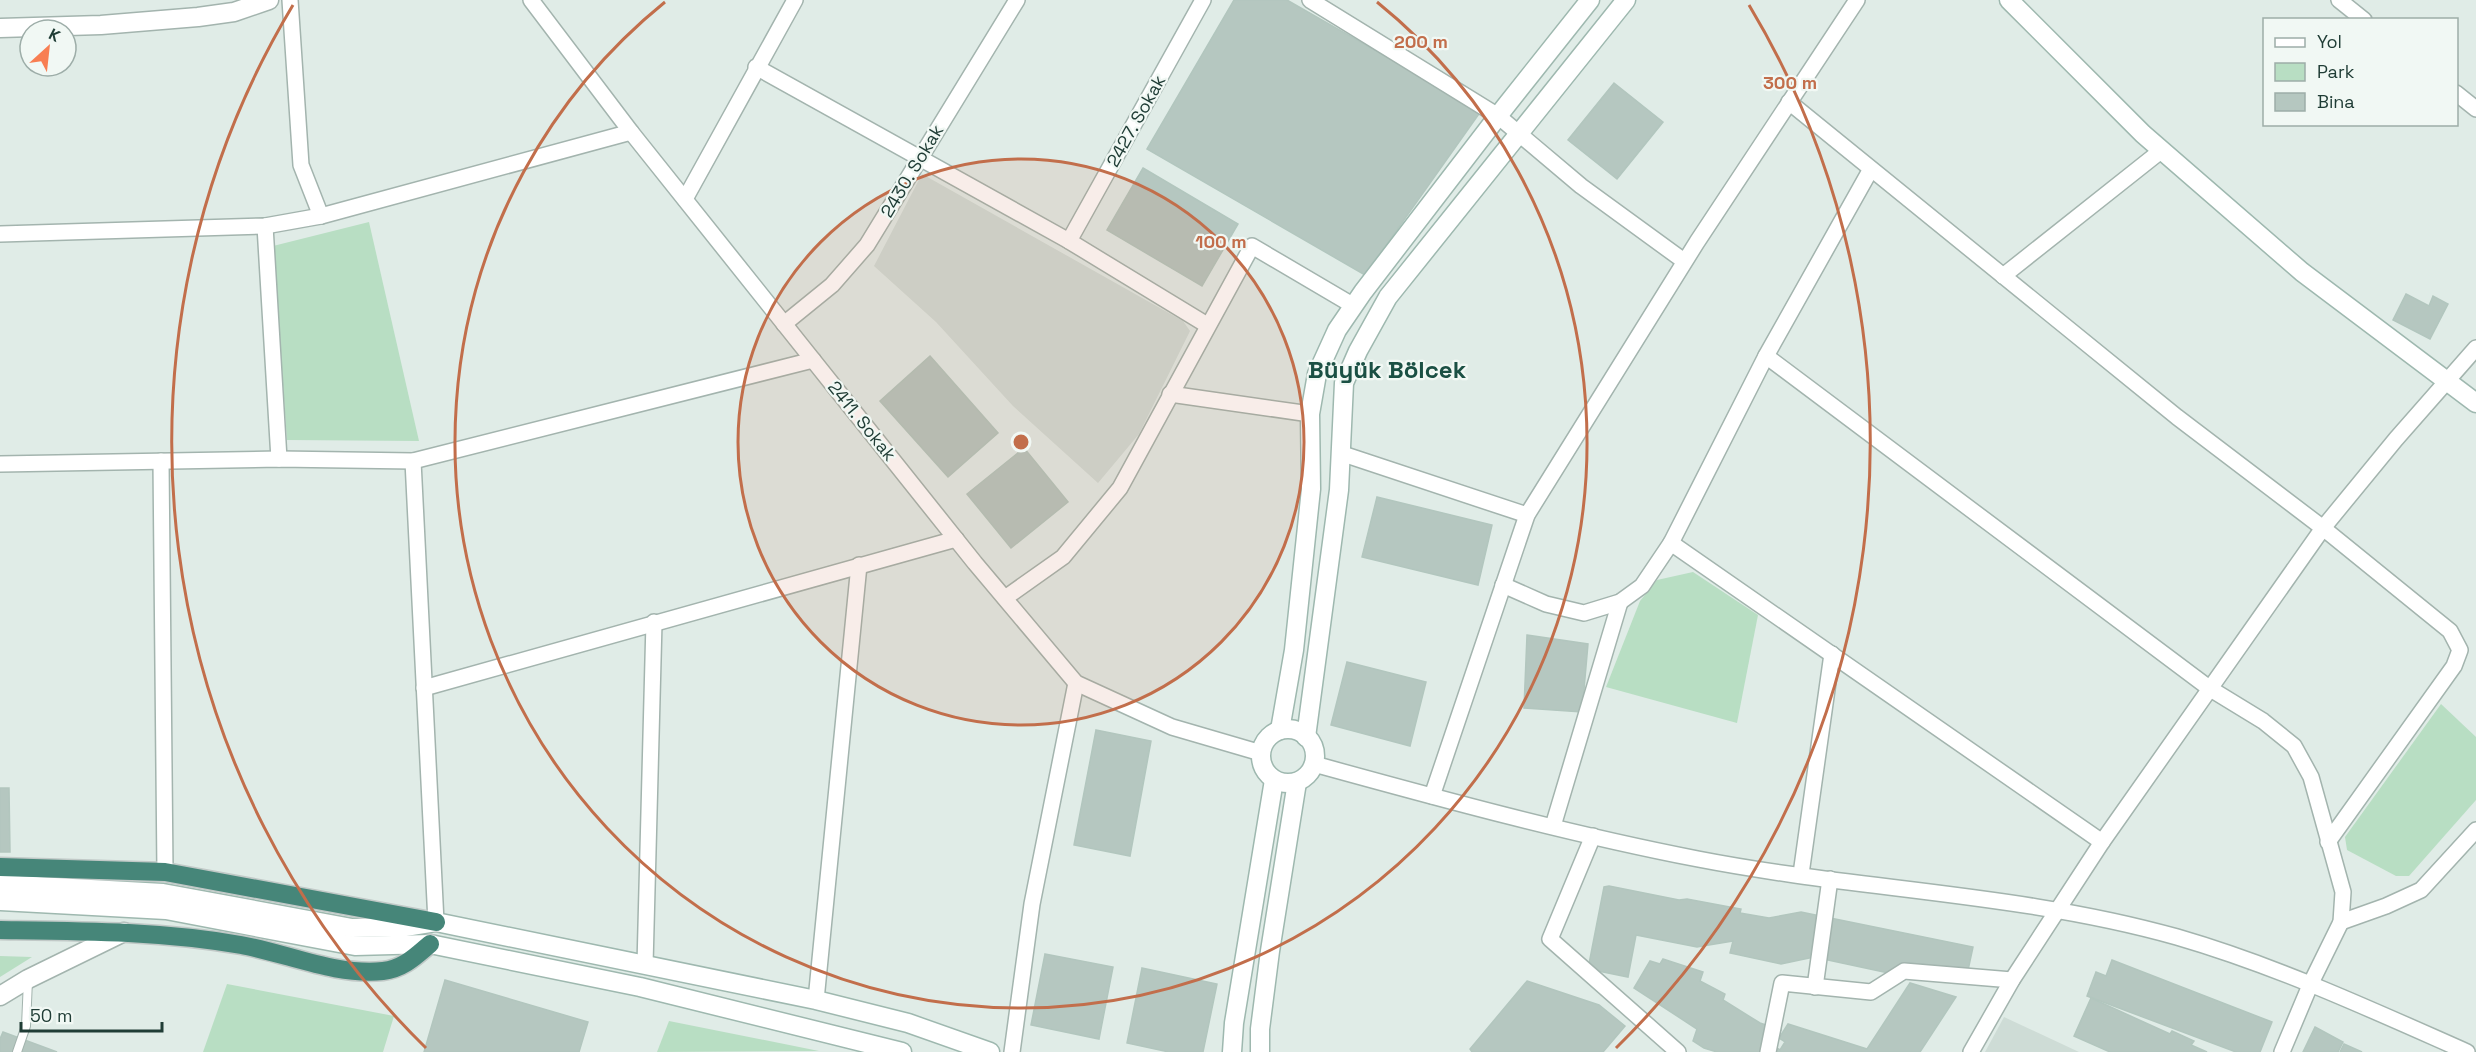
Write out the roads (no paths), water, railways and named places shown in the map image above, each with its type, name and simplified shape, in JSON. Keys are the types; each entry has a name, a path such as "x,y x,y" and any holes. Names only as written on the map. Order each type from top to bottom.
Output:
{"highway":[{"path":"0,867 165,872 436,922"},
{"path":"0,930 124,932 241,945 341,969 384,971 406,964 430,944"}],"main road":[{"path":"0,28 101,25 198,17 234,12 269,0"},
{"path":"1280,730 1294,650 1311,489 1310,414 1317,374 1337,330 1354,306 1498,116 1590,0"},
{"path":"1306,737 1339,490 1344,383 1358,351 1389,297 1626,0"},
{"path":"2009,0 2162,150 2302,272 2476,403"},
{"path":"1291,729 1306,737 1313,745 1314,764 1309,773 1297,782 1274,780 1263,767 1261,753 1267,738 1280,730 1291,729"},
{"path":"1232,1052 1234,1023 1274,780"},
{"path":"1260,1052 1260,1029 1270,951 1297,782"},
{"path":"0,884 163,893 351,928 405,927 436,922 816,1000 908,1023 990,1052"},
{"path":"0,901 166,910 355,946 430,944 640,987 902,1052"},
{"path":"0,996 28,979 124,932"}],"street":[{"path":"290,0 301,165 321,216"},
{"name":"2411. Sokak","path":"531,0 684,199 956,539 1076,683 1172,727 1261,753"},
{"path":"684,199 795,0"},
{"name":"2430. Sokak","path":"784,324 832,285 867,245 1017,0"},
{"name":"2427. Sokak","path":"1069,241 1203,0"},
{"path":"1311,0 1498,116 1581,186 1684,261"},
{"path":"1432,796 1527,515 1684,261 1857,0"},
{"path":"2339,0 2362,18"},
{"path":"756,67 1069,241 1207,325"},
{"path":"2458,94 2476,109"},
{"path":"1789,102 2177,417 2323,528 2450,631 2460,650 2454,666 2328,842"},
{"path":"0,234 265,226 321,216 632,132"},
{"path":"2003,276 2162,150"},
{"path":"1503,585 1546,604 1584,613 1620,602 1642,586 1671,543 1766,356 1871,169"},
{"path":"265,226 279,459"},
{"path":"1005,598 1063,557 1120,488 1252,246 1354,306"},
{"path":"1971,1052 2012,980 2102,842 2323,528 2396,439 2476,348"},
{"path":"1766,356 2210,688 2263,721 2294,746 2311,777 2343,892 2341,922 2311,983 2282,1052"},
{"path":"0,464 279,459 413,461 813,360"},
{"path":"1170,394 1310,414"},
{"path":"1340,453 1527,515"},
{"path":"161,461 165,872"},
{"path":"413,461 436,922"},
{"path":"424,688 956,539"},
{"path":"1671,543 2102,842"},
{"path":"816,1000 859,565"},
{"path":"1553,826 1620,602"},
{"path":"645,965 654,622"},
{"path":"1801,874 1832,654"},
{"path":"1011,1052 1032,904 1076,683"},
{"path":"1314,764 1593,836 1699,859 2057,909 2177,937 2311,983 2467,1052"},
{"path":"2341,922 2386,906 2421,890 2476,830"},
{"path":"1593,836 1550,939 1678,1052"},
{"path":"1815,987 1830,879"},
{"path":"1768,1052 1782,983 1871,992 1904,971 2012,980"}],"lane":[{"path":"16,1052 26,1026 28,979"}],"district":[{"name":"Büyük Bölcek","path":"1387,370"}]}
